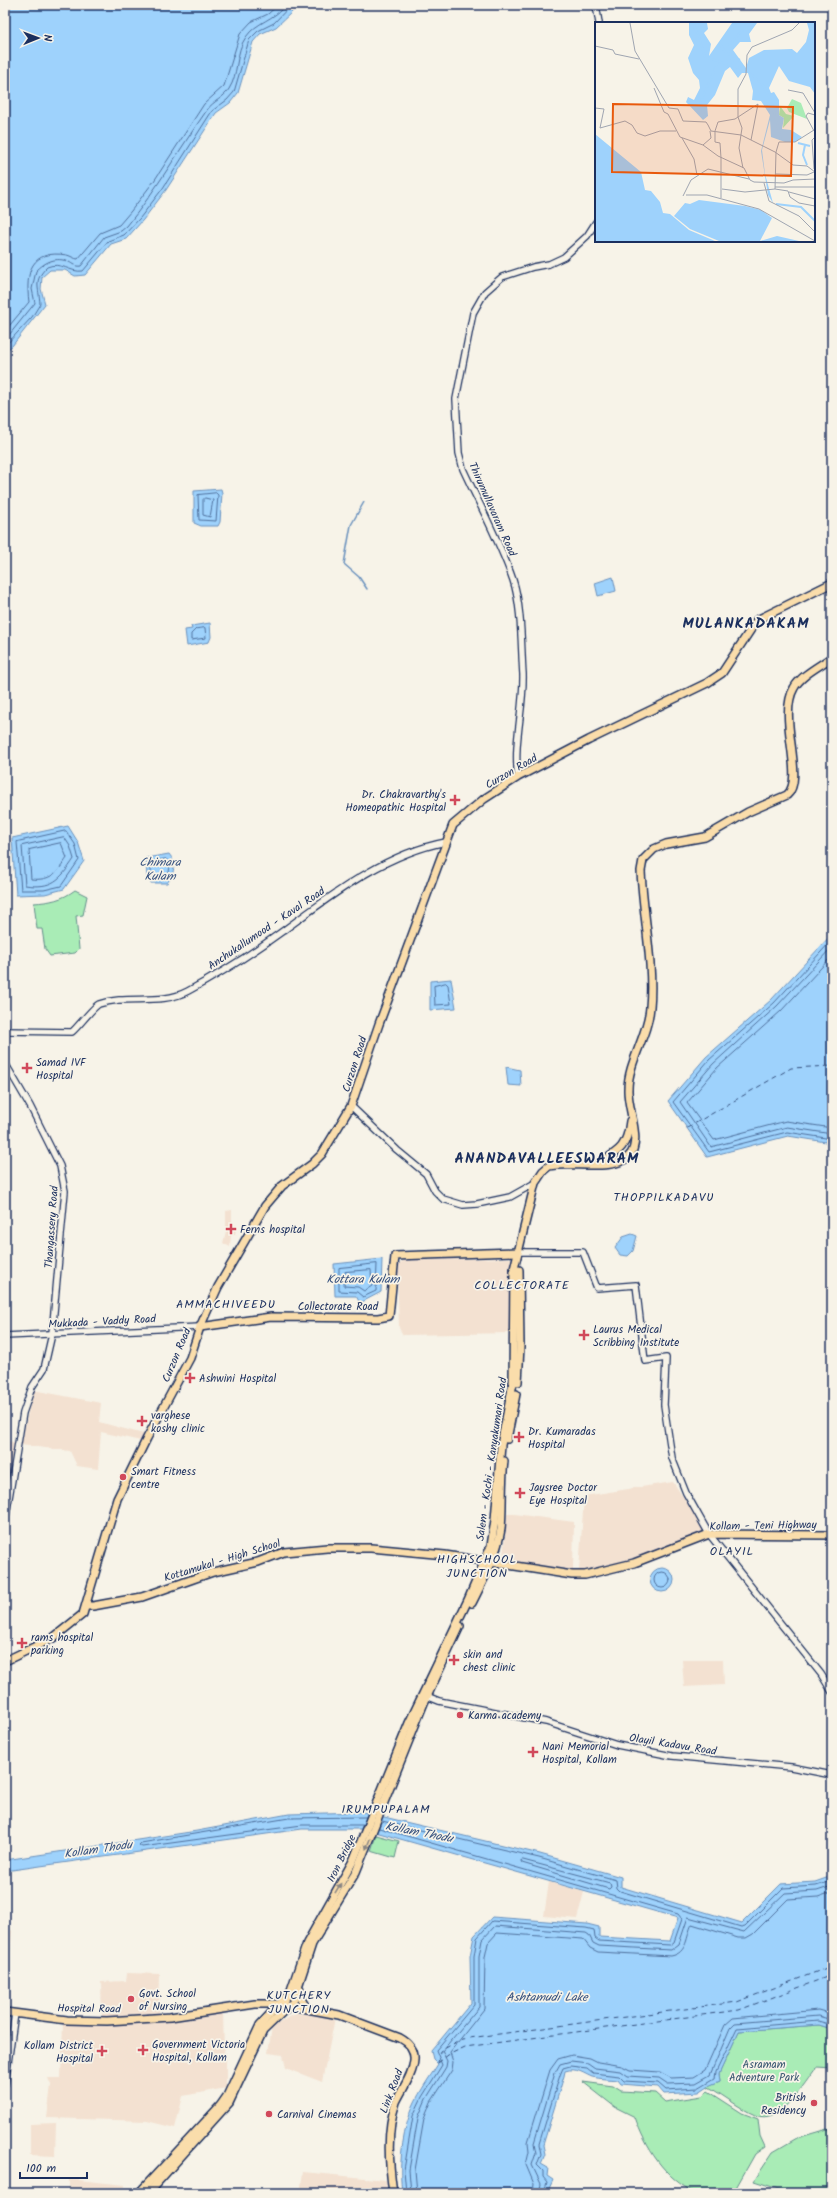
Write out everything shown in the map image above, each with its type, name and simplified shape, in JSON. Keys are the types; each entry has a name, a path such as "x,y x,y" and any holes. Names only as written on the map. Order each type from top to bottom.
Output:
{"main road":[{"name":"Curzon Road","path":"5,1661 54,1638 81,1617 86,1606 117,1499 147,1438 184,1370 200,1327 218,1287 265,1206 282,1186 322,1154 351,1106 379,1024 453,825 462,816 489,796 518,778 589,740 707,684 722,673 757,620 832,583"},
{"path":"596,1165 622,1148 629,1134 631,1115 628,1104 629,1080 647,1032 650,1007 648,943 641,878 643,860 654,849 662,846 691,841 718,831 748,812 792,791 795,778 788,721 792,695 798,682 832,657"},
{"name":"Salem - Kochi - Kanyakumari Road","path":"389,1780 424,1696 488,1562 501,1528 503,1470 519,1369 518,1252 535,1183 542,1171 549,1166 596,1165 622,1161 632,1153 635,1141 631,1115"},
{"name":"Collectorate Road","path":"200,1327 271,1317 378,1318 389,1316 395,1256 518,1252"},
{"name":"Kollam - Teni Highway","path":"488,1562 572,1575 585,1575 634,1563 709,1534 832,1535"},
{"name":"Kottamukal - High School","path":"86,1606 142,1597 207,1574 258,1562 284,1552 327,1548 371,1548 445,1555 488,1562"},
{"name":"Iron Bridge","path":"300,1985 315,1936 356,1872 389,1780"},
{"name":"Iron Bridge","path":"281,2004 290,1993 306,1943 353,1861 389,1780"},
{"path":"148,2193 229,2103 263,2032 291,2005 300,1985"},
{"path":"300,1985 301,1999 307,2008"},
{"name":"Hospital Road","path":"5,2012 72,2021 107,2021 170,2017 255,2004 291,2005"},
{"path":"139,2193 220,2106 260,2025 281,2004"},
{"path":"291,2005 307,2008"},
{"path":"274,2020 292,2012 307,2008"},
{"name":"Link Road","path":"307,2008 339,2015 390,2035 409,2044 414,2054 414,2061 396,2102 390,2125 389,2164 393,2193"}],"street":[{"path":"596,5 599,22"},
{"name":"Thirumullavaram Road","path":"518,778 516,760 522,716 523,676 520,624 513,581 463,469 459,452 456,400 473,313 485,292 502,277 533,267 549,264 564,257 587,236 595,224"},
{"name":"Anchukallumood - Kaval Road","path":"5,1031 72,1032 83,1022 92,1009 99,1004 162,1000 176,996 242,958 365,874 399,857 432,844 446,842"},
{"name":"Thangassery Road","path":"5,1063 30,1106 60,1166 64,1179 65,1199 52,1334 44,1369 32,1387 23,1413 5,1522"},
{"path":"351,1106 397,1150 426,1174 435,1191 443,1199 462,1205 477,1204 510,1197 535,1183"},
{"path":"518,1252 583,1252 597,1288 636,1285 645,1361 666,1358 664,1405 672,1458 686,1493 709,1534 824,1678 832,1692"},
{"name":"Mukkada - Vaddy Road","path":"5,1336 200,1327"},
{"name":"Olayil Kadavu Road","path":"424,1696 546,1722 617,1745 672,1756 791,1767 832,1775"},
{"path":"5,2084 15,2013"}],"shaded area":[{"name":"Ferns hospital","path":"232,1210 232,1225 236,1226 235,1235 231,1235 230,1247 223,1243 226,1231 226,1211"},
{"path":"511,1258 512,1333 403,1335 399,1328 397,1265 404,1260"},
{"path":"33,1390 101,1403 99,1422 147,1435 145,1442 101,1432 98,1469 77,1466 70,1451 21,1445"},
{"path":"5,1441 16,1442 5,1507"},
{"path":"673,1482 707,1532 661,1550 589,1571 579,1571 584,1496"},
{"path":"507,1513 574,1522 573,1570 513,1562 503,1557"},
{"path":"682,1660 723,1660 724,1685 684,1687"},
{"path":"549,1882 584,1892 577,1919 544,1916"},
{"path":"5,1925 12,1931 5,2013"},
{"name":"Government Victoria Hospital, Kollam","path":"127,1973 160,1974 159,2015 223,2010 224,2052 226,2053 226,2088 183,2096 175,2128 147,2121 47,2118 51,2085 48,2078 61,2078 63,2023 102,2019 101,1982 126,1981"},
{"path":"308,2013 335,2018 322,2082 286,2068 283,2055 268,2053 272,2027 295,2014"},
{"path":"56,2123 55,2156 30,2155 30,2124"},
{"path":"303,2172 386,2180 390,2193 300,2193"},
{"path":"69,2179 125,2185 124,2193 69,2193"}],"green space":[{"path":"75,890 87,896 83,915 76,916 79,949 75,953 50,956 45,949 42,929 37,929 34,903 55,900"},
{"path":"376,1835 399,1841 395,1858 371,1851"},
{"name":"Asramam Adventure Park","path":"819,2025 832,2029 832,2068 817,2067 790,2101 782,2109 773,2114 764,2117 755,2115 707,2086 720,2081 719,2074 739,2031"},
{"path":"583,2082 613,2086 621,2091 655,2093 665,2102 702,2096 708,2091 742,2113 758,2119 760,2136 765,2147 755,2154 733,2193 696,2193 685,2187 666,2171 644,2140 635,2117 615,2107"},
{"path":"827,2129 832,2132 832,2193 791,2193 754,2181 773,2152 797,2138"}],"water":[{"path":"5,5 296,5 292,12 276,27 260,34 253,42 238,93 230,103 216,113 166,190 143,220 126,239 111,244 85,275 75,276 65,270 50,270 42,277 41,289 45,304 12,346 5,351"},
{"path":"221,489 220,522 218,526 201,526 194,523 194,491"},
{"path":"613,577 616,591 598,596 595,583"},
{"path":"210,623 211,637 209,642 187,646 185,630 192,629 191,626"},
{"path":"68,826 78,842 84,861 64,889 45,894 16,895 12,838"},
{"name":"Chimara Kulam","path":"169,854 173,861 174,869 169,880 167,883 151,883 147,877 146,858"},
{"path":"832,934 832,1143 788,1136 707,1157 668,1101 706,1057 771,1000"},
{"path":"451,979 456,1008 430,1010 430,981"},
{"path":"506,1067 520,1070 521,1086 508,1085"},
{"path":"632,1234 637,1236 633,1251 628,1256 620,1255 615,1248 623,1237"},
{"name":"Kottara Kulam","path":"382,1259 381,1292 360,1303 356,1296 335,1296 334,1264"},
{"path":"662,1568 670,1572 674,1580 670,1588 662,1592 654,1588 650,1580 654,1572"},
{"name":"Ashtamudi Lake","path":"363,1812 540,1854 621,1877 621,1887 742,1923 781,1884 815,1882 832,1876 832,2029 819,2025 739,2031 719,2074 720,2081 699,2092 664,2094 658,2087 621,2084 618,2080 592,2077 577,2070 565,2071 543,2145 545,2154 541,2164 548,2168 547,2176 553,2180 547,2193 402,2193 402,2154 410,2114 419,2094 438,2064 433,2059 431,2051 471,2003 470,1956 474,1936 492,1917 587,1924 599,1927 599,1937 670,1941 678,1918 365,1829 302,1829 5,1871 5,1860 197,1831 289,1814"}],"waterway":[{"path":"364,502 351,525 344,564 359,577 367,589"}],"ferry route":[{"path":"687,1128 791,1068 832,1066"},
{"path":"438,2063 440,2051 462,2039 737,2002 832,1966"},
{"path":"438,2063 448,2055 465,2047 739,2010 832,1975"}],"place":[{"name":"Dr. Chakravarthy's Homeopathic Hospital","path":"455,800"},
{"name":"Samad IVF Hospital","path":"27,1068"},
{"name":"Ferns hospital","path":"231,1229"},
{"name":"Laurus Medical Scribbing Institute","path":"584,1335"},
{"name":"Ashwini Hospital","path":"190,1378"},
{"name":"varghese koshy clinic","path":"142,1421"},
{"name":"Dr. Kumaradas Hospital","path":"519,1437"},
{"name":"Smart Fitness centre","path":"123,1477"},
{"name":"Jaysree Doctor Eye Hospital","path":"520,1493"},
{"name":"rams hospital parking","path":"22,1643"},
{"name":"skin and chest clinic","path":"454,1660"},
{"name":"Karma academy","path":"460,1715"},
{"name":"Nani Memorial Hospital, Kollam","path":"533,1752"},
{"name":"Govt. School of Nursing","path":"131,1999"},
{"name":"Government Victoria Hospital, Kollam","path":"143,2050"},
{"name":"Kollam District Hospital","path":"102,2051"},
{"name":"British Residency","path":"814,2103"},
{"name":"Carnival Cinemas","path":"269,2114"}],"district":[{"name":"MULANKADAKAM","path":"746,623"},
{"name":"ANANDAVALLEESWARAM","path":"547,1158"},
{"name":"THOPPILKADAVU","path":"664,1197"},
{"name":"COLLECTORATE","path":"522,1285"},
{"name":"AMMACHIVEEDU","path":"226,1304"},
{"name":"OLAYIL","path":"732,1551"},
{"name":"HIGHSCHOOL JUNCTION","path":"477,1566"},
{"name":"IRUMPUPALAM","path":"386,1809"},
{"name":"KUTCHERY JUNCTION","path":"299,2002"}],"water label":[{"name":"Kollam Thodu","path":"419,1832"},
{"name":"Kollam Thodu","path":"98,1849"}]}
